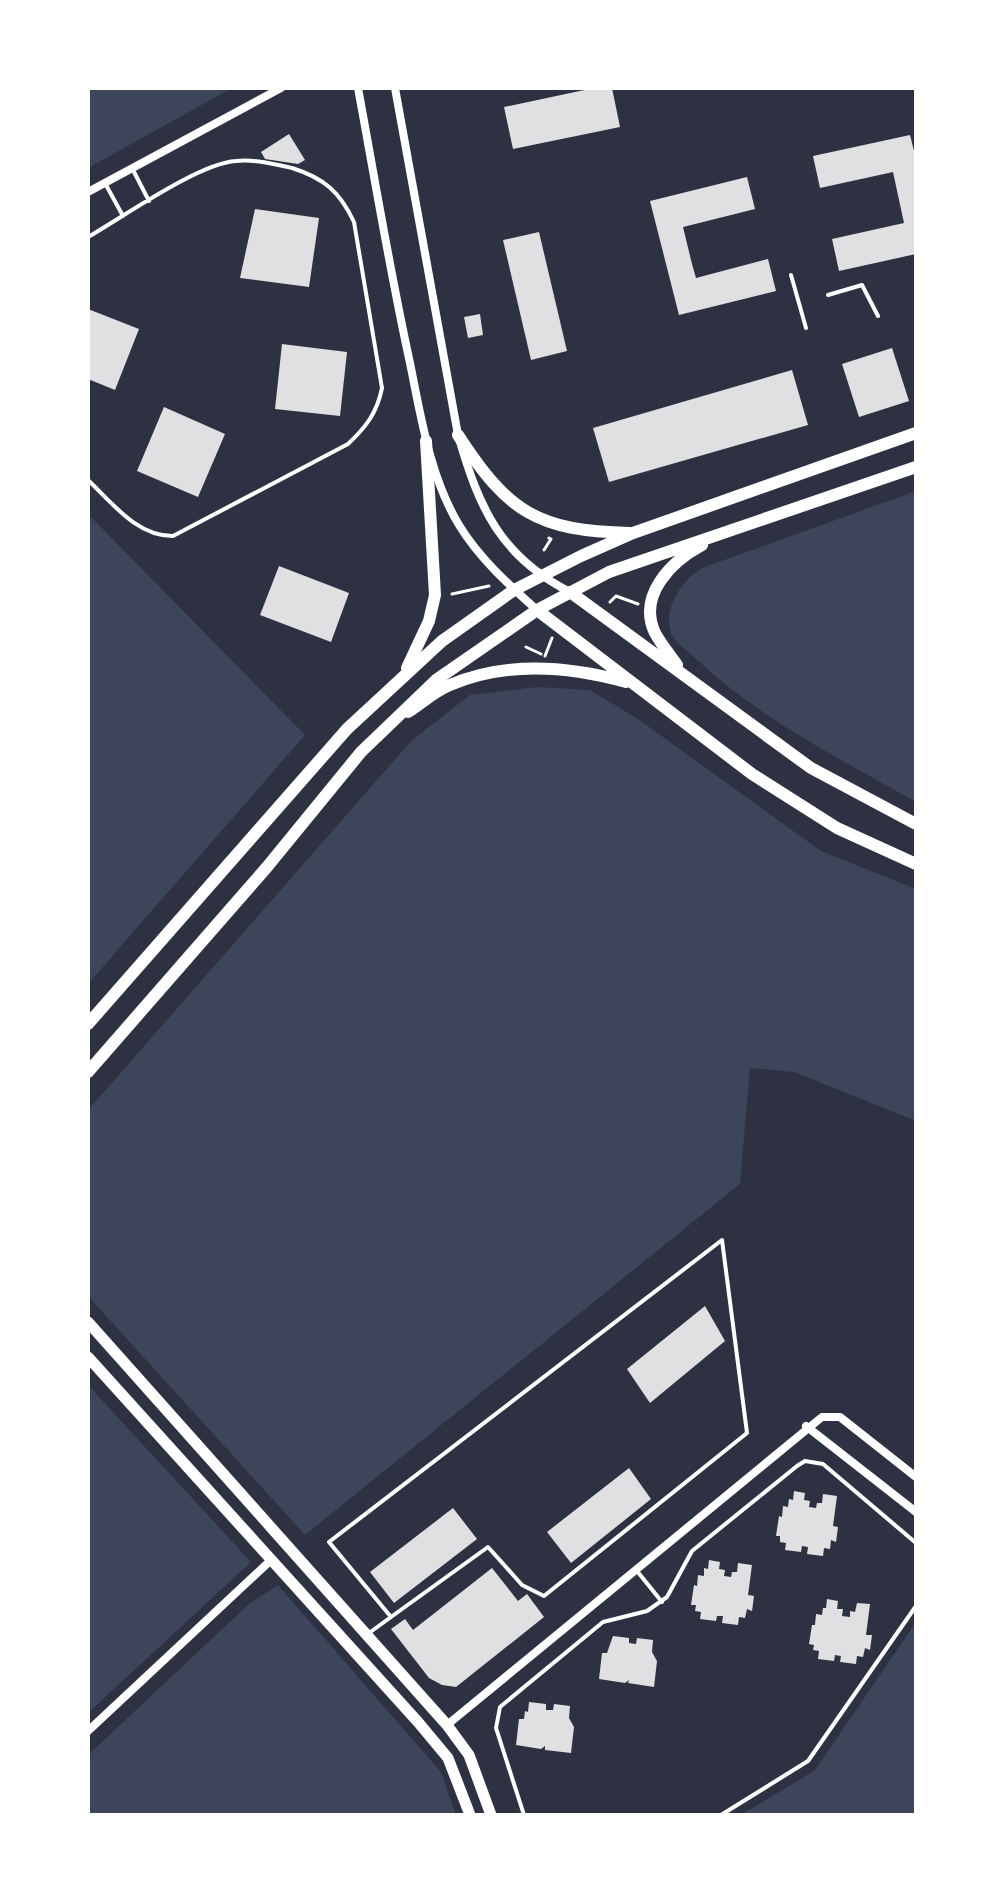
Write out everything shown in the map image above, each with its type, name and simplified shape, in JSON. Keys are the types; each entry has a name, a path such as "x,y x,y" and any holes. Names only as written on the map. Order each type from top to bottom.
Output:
{"main road":[{"path":"88,1024 347,729 406,671 514,590 633,533 916,433"},
{"path":"458,435 482,471 506,498 529,512 577,532 633,533"},
{"path":"406,671 429,621 435,595 426,441"},
{"path":"88,1072 267,867 379,732 436,680 537,610 650,556 724,534 916,467"},
{"path":"683,675 654,632 651,613 656,588 676,561 724,534"},
{"path":"570,592 811,768 916,824"},
{"path":"537,610 752,774 837,828 916,864"},
{"path":"379,732 448,685 496,670 585,671 634,685"}],"street":[{"path":"88,192 281,88"},
{"path":"358,88 426,441 459,524 514,590 537,610"},
{"path":"395,88 458,435 473,487 493,526 539,576 570,592"},
{"path":"88,1322 447,1725 469,1755 491,1815"},
{"path":"88,1357 430,1737 457,1775 470,1815"},
{"path":"430,1737 636,1570 806,1426 822,1417 840,1417 916,1477"},
{"path":"806,1426 916,1512"},
{"path":"88,1731 287,1545"}],"lane":[{"path":"88,237 149,201 235,160 278,164 314,175 331,186 344,200 354,222 382,388 372,418 348,444 173,536 155,536 139,528 88,480"},
{"path":"132,168 149,201"},
{"path":"105,183 124,217"},
{"path":"791,275 806,328"},
{"path":"828,295 862,285 878,316"},
{"path":"367,1634 391,1617 488,1547 522,1585 544,1596 747,1433 722,1240 329,1542 391,1617"},
{"path":"524,1815 496,1728 500,1707 603,1622 647,1611 662,1602 675,1589 684,1559 692,1551 805,1461 823,1464 916,1543"},
{"path":"636,1570 662,1602"},
{"path":"721,1815 808,1761 916,1606"}],"path":[{"path":"539,533 551,539 544,550"},
{"path":"452,594 489,586"},
{"path":"610,602 616,596 642,605"},
{"path":"526,647 545,657 552,638"}],"shaded area":[{"path":"88,88 232,88 88,168"},
{"path":"916,491 916,802 800,736 745,699 676,641 669,625 669,616 681,588 702,568"},
{"path":"88,514 305,735 88,984"},
{"path":"537,687 590,690 638,719 821,851 916,889 916,1121 794,1072 750,1068 740,1184 305,1535 88,1296 88,1110 412,740 470,695"},
{"path":"88,1385 251,1562 88,1713"},
{"path":"278,1585 441,1772 456,1815 88,1815 88,1755 250,1603"},
{"path":"916,1622 916,1815 741,1815 815,1770"}],"building":[{"path":"594,88 612,88 620,127 513,149 504,107"},
{"path":"289,134 305,160 298,164 265,159 261,152"},
{"path":"910,135 916,159 916,254 839,271 832,239 904,223 893,172 820,188 813,156"},
{"path":"747,177 755,209 683,227 692,264 696,278 768,259 776,291 679,315 650,201"},
{"path":"255,209 319,218 309,287 240,278"},
{"path":"539,232 567,351 531,360 503,240"},
{"path":"88,309 139,329 115,390 88,379"},
{"path":"480,314 483,335 468,338 464,317"},
{"path":"282,344 347,352 340,416 275,409"},
{"path":"892,348 909,401 859,417 842,364"},
{"path":"792,370 808,425 609,482 593,428"},
{"path":"164,407 225,434 198,497 137,471"},
{"path":"279,566 349,593 331,642 260,615"},
{"path":"705,1306 725,1341 650,1403 627,1369"},
{"path":"629,1468 651,1499 571,1563 547,1532"},
{"path":"794,1491 805,1493 804,1500 810,1501 809,1507 816,1508 817,1503 822,1503 823,1494 837,1496 833,1526 838,1527 836,1542 831,1540 830,1549 824,1548 823,1556 807,1554 808,1547 802,1546 801,1552 785,1550 786,1543 780,1542 780,1536 776,1536 783,1506 788,1507"},
{"path":"453,1508 477,1539 394,1603 370,1572"},
{"path":"709,1560 720,1562 719,1569 725,1570 724,1576 731,1577 732,1572 737,1572 738,1563 752,1565 748,1595 754,1596 752,1611 747,1609 745,1618 739,1617 738,1625 722,1623 723,1616 717,1616 716,1621 700,1619 701,1612 695,1611 696,1605 691,1605 698,1575 704,1576"},
{"path":"492,1568 518,1601 527,1594 544,1617 456,1687 442,1685 429,1678 391,1629 405,1619 413,1630"},
{"path":"827,1599 838,1601 837,1609 843,1609 842,1616 850,1617 850,1611 855,1612 857,1603 870,1604 866,1635 872,1635 870,1650 865,1648 863,1657 857,1656 856,1664 840,1662 841,1656 835,1655 834,1661 818,1659 819,1651 813,1650 814,1645 809,1644 816,1614 822,1615"},
{"path":"613,1636 629,1638 629,1643 636,1644 637,1638 653,1640 652,1652 657,1661 654,1687 628,1683 629,1680 625,1683 599,1679 602,1653 607,1653"},
{"path":"529,1702 546,1704 546,1710 553,1710 554,1704 570,1706 569,1718 574,1727 571,1753 545,1750 545,1746 541,1749 516,1745 519,1719 524,1719"}]}
